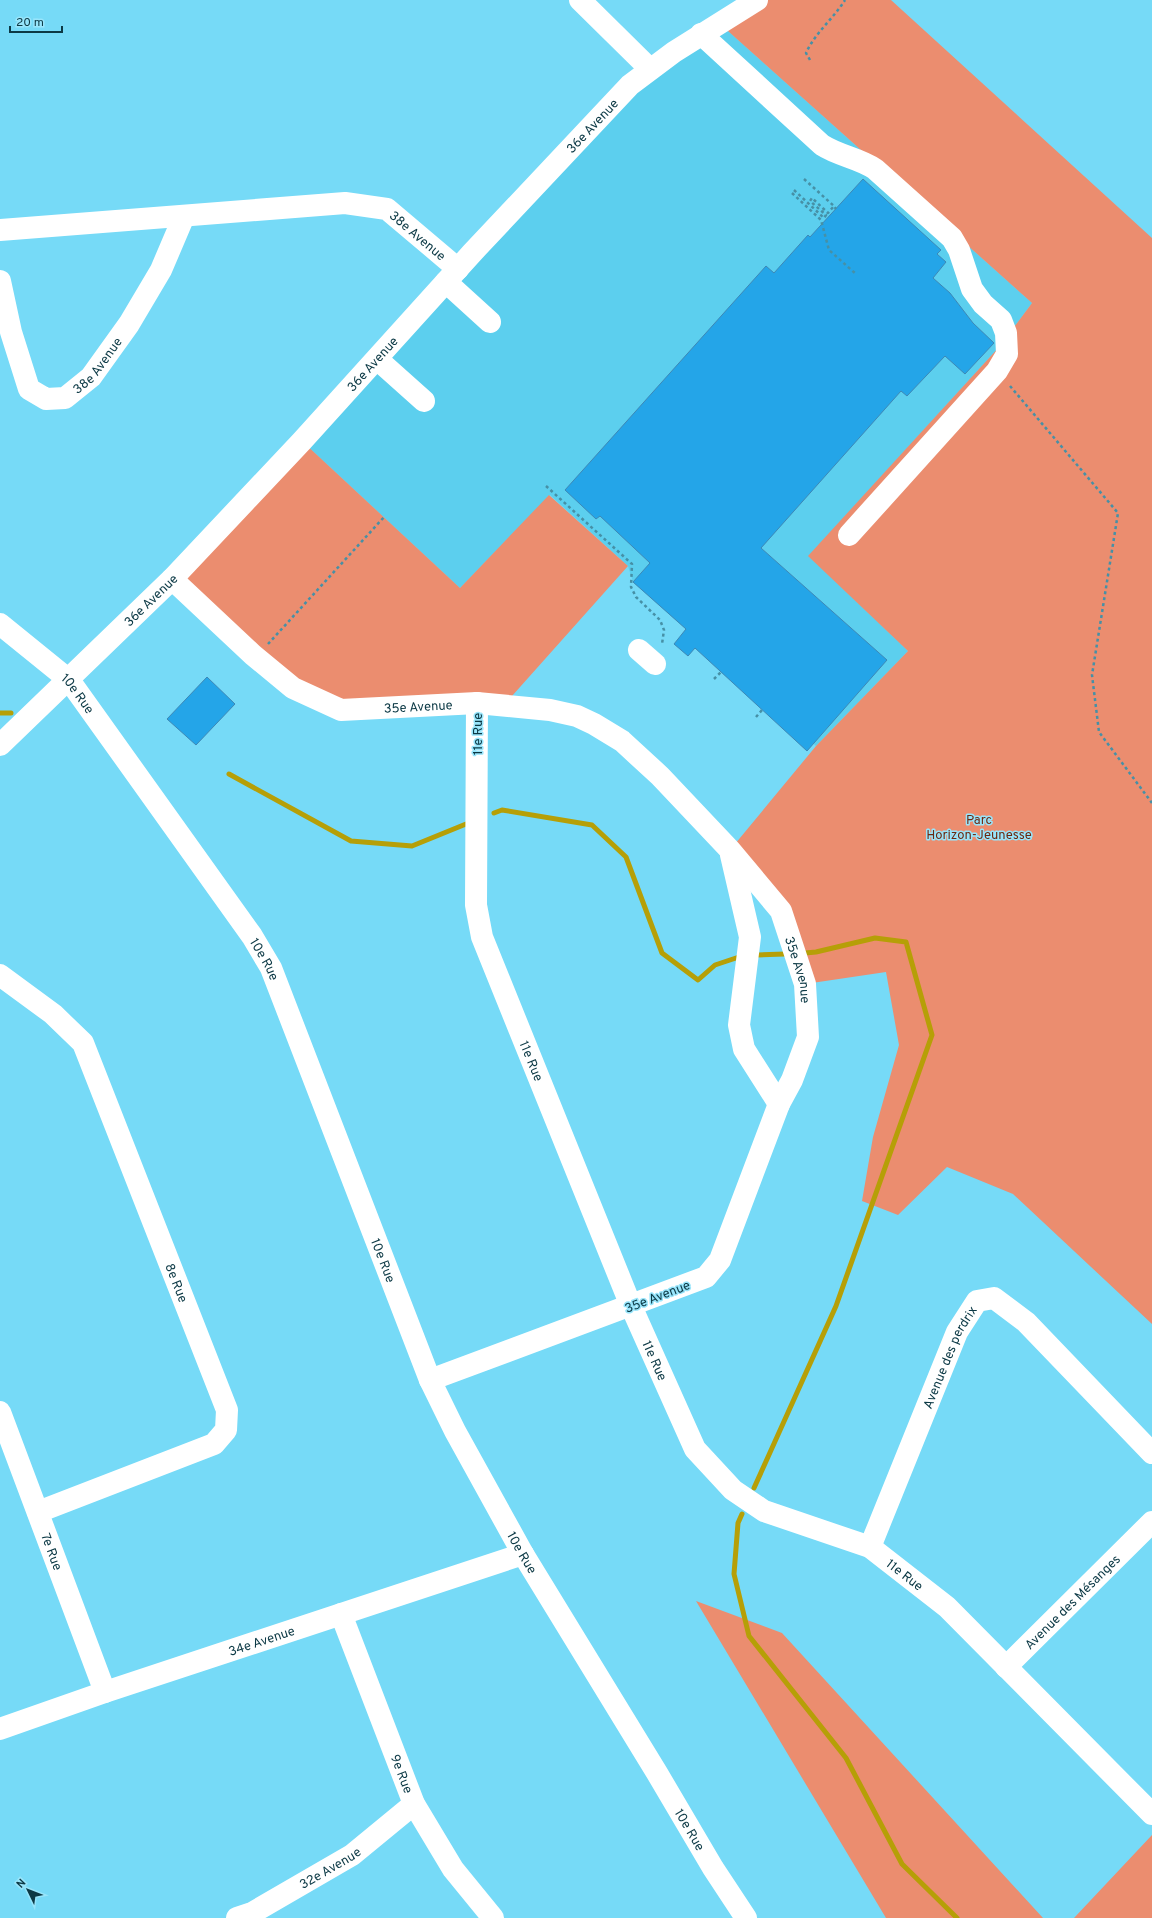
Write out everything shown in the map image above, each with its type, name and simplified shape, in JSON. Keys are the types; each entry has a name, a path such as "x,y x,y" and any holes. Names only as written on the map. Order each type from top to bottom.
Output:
{"street":[{"path":"580,0 650,69"},
{"name":"36e Avenue","path":"0,745 172,579 377,359 452,275 630,85 650,69 701,34 757,0"},
{"path":"701,34 822,145 831,151 864,161 875,169 952,238 959,250 972,290 983,304 1001,320 1006,333 1007,354 997,370 848,535"},
{"name":"38e Avenue","path":"0,230 345,203 387,209 452,275 490,322"},
{"name":"38e Avenue","path":"0,281 11,332 29,389 46,399 65,398 91,378 129,324 161,270 184,216"},
{"path":"377,359 424,401"},
{"name":"35e Avenue","path":"172,579 253,655 293,688 341,710 477,702 550,710 577,716 594,724 622,741 660,776 730,850 781,911 806,984 808,1038 792,1080 779,1104 720,1260 706,1277 430,1380"},
{"name":"10e Rue","path":"0,624 69,680 252,936 270,968 430,1380 455,1431 523,1554 657,1772 713,1868 746,1918"},
{"name":"11e Rue","path":"477,702 476,905 482,937 631,1306 695,1449 733,1490 764,1511 870,1546 946,1607 1152,1814"},
{"path":"730,850 750,937 739,1025 744,1049 779,1104"},
{"name":"8e Rue","path":"0,975 53,1014 83,1043 227,1410 226,1430 214,1444 38,1512"},
{"name":"Avenue des perdrix","path":"870,1546 958,1332 977,1301 994,1298 1026,1322 1152,1453"},
{"name":"7e Rue","path":"0,1412 105,1692"},
{"name":"Avenue des Mésanges","path":"1006,1667 1147,1532"},
{"name":"34e Avenue","path":"0,1729 105,1692 523,1554"},
{"name":"9e Rue","path":"341,1614 414,1804 453,1869 493,1918"},
{"name":"32e Avenue","path":"237,1918 252,1913 352,1855 414,1804"}],"path":[{"path":"810,60 806,54 811,43 838,12 845,0"},
{"path":"804,180 835,208 828,213 812,198 810,201 826,215 824,218 793,192 821,220 829,250 856,274"},
{"path":"997,370 1118,513 1092,675 1099,732 1152,803"},
{"path":"546,486 632,564 631,587 636,597 660,620 664,630 652,653"},
{"path":"265,646 385,516"},
{"path":"714,679 721,672"},
{"path":"756,717 762,710"}],"shaded area":[{"path":"719,23 1032,303 1000,346 809,556 908,651 816,746 633,582 628,566 550,495 460,588 302,441 579,138"}],"green space":[{"name":"Parc Horizon-Jeunesse","path":"757,0 891,0 1152,238 1152,1324 1013,1194 947,1167 898,1215 862,1201 873,1137 899,1045 886,972 805,984 781,911 730,850 816,746 908,651 808,556 1000,346 1032,303 719,23"},
{"path":"302,441 460,588 549,495 628,566 503,706 341,710 293,688 172,579"},
{"path":"696,1601 782,1633 1043,1918 886,1918"},
{"path":"1152,1835 1152,1918 1074,1918"}],"building":[{"path":"863,179 941,250 937,254 946,262 933,278 950,293 973,323 994,343 965,374 945,356 907,396 901,391 761,548 887,660 807,751 695,648 688,656 674,644 686,629 633,582 650,563 600,516 596,519 565,490 766,266 774,273 808,235 810,237"},
{"path":"207,677 235,704 196,745 167,719"}],"waterway":[{"path":"0,713 11,713"},
{"path":"229,774 351,841 412,846 466,824"},
{"path":"494,813 502,810 592,825 626,857 662,953 698,980 715,965 742,956"},
{"path":"754,1488 836,1306 932,1035 906,942 875,938 816,952 805,953"},
{"path":"757,955 785,954"},
{"path":"742,1514 738,1523 734,1574 749,1636 846,1758 902,1864 957,1918"}]}
